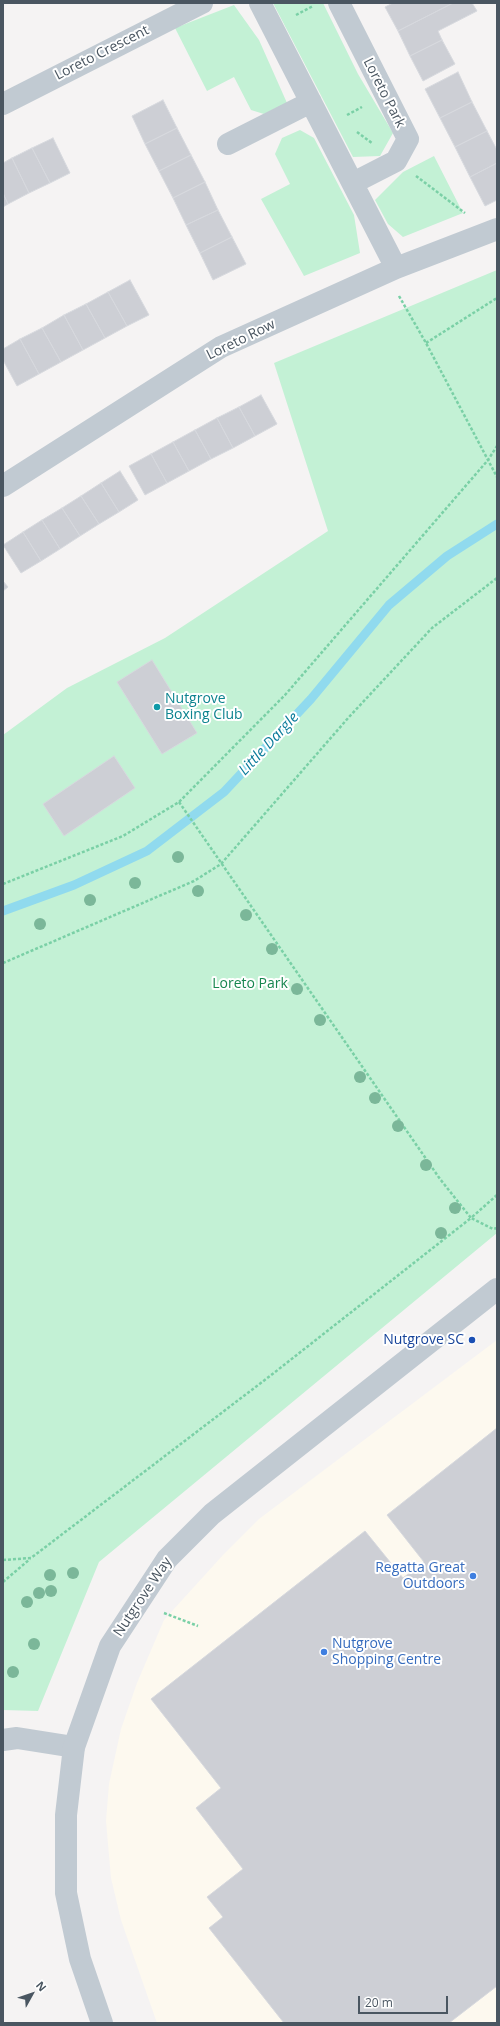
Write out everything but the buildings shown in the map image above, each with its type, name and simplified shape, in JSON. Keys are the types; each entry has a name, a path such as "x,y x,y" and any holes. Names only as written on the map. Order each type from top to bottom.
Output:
{"street":[{"name":"Loreto Crescent","path":"3,104 202,3"},
{"path":"260,3 396,268"},
{"name":"Loreto Park","path":"339,3 408,139 396,161 353,183"},
{"path":"228,144 311,102"},
{"name":"Loreto Row","path":"3,486 221,347 396,268 497,229"},
{"name":"Nutgrove Way","path":"102,2023 80,1959 66,1893 66,1815 74,1747 110,1646 167,1559 212,1514 497,1289"},
{"path":"3,1740 17,1738 74,1747"}],"path":[{"path":"324,127 385,95"},
{"path":"396,268 393,285 426,343 497,477"},
{"path":"426,343 497,298"},
{"path":"3,884 122,836 178,802 285,695 488,460 497,446"},
{"path":"3,963 194,881 221,864 349,717 432,628 497,578"},
{"path":"178,802 440,1179 471,1218 493,1229 497,1228"},
{"path":"3,1582 31,1558 270,1376 471,1218 497,1195"},
{"path":"3,1560 31,1558"},
{"path":"162,1612 198,1626"}],"shaded area":[{"name":"Nutgrove Shopping Centre","path":"497,1340 497,2023 157,2023 121,1920 111,1878 106,1821 109,1784 121,1729 137,1683 164,1620 223,1555 259,1519"}],"green space":[{"path":"273,3 323,3 358,74 393,133 380,156 353,157"},
{"path":"234,5 259,40 287,103 264,114 251,110 234,77 207,91 175,28"},
{"path":"300,130 314,138 354,215 360,253 304,276 261,199 290,184 275,154 282,138"},
{"path":"434,156 463,213 403,237 388,224 375,200 403,172"},
{"name":"Loreto Park","path":"497,270 497,1233 99,1562 38,1711 3,1710 3,735 67,688 165,638 328,531 274,363"}],"waterway":[{"name":"Little Dargle","path":"3,911 74,885 147,851 224,792 311,699 389,605 447,556 497,524"}],"place":[{"name":"Nutgrove Boxing Club","path":"157,707"},
{"name":"Nutgrove SC","path":"472,1340"},
{"name":"Regatta Great Outdoors","path":"473,1576"},
{"name":"Nutgrove Shopping Centre","path":"324,1652"}]}
